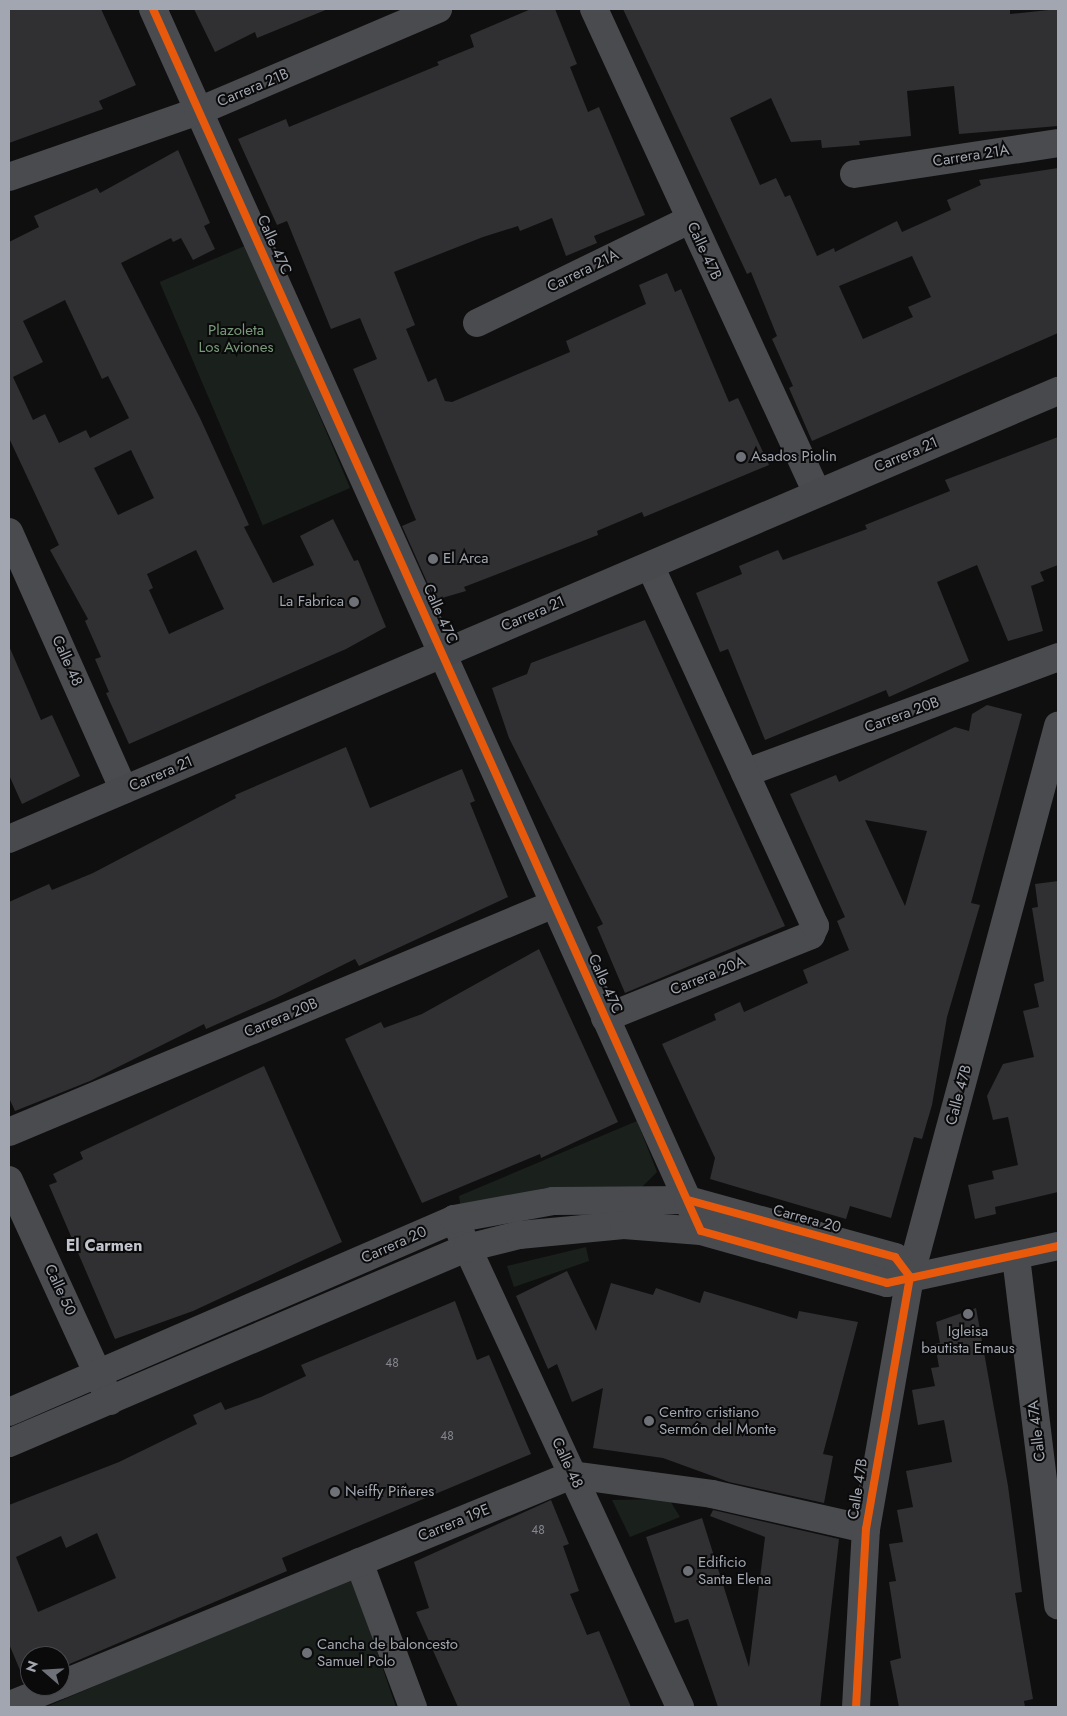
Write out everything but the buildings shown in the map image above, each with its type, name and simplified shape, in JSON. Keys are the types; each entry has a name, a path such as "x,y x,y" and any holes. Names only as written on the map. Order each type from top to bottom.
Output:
{"main road":[{"name":"Carrera 21","path":"9,839 1058,390"}],"street":[{"name":"Calle 47C","path":"153,9 701,1231"},
{"name":"Carrera 21B","path":"9,178 199,111 438,9"},
{"name":"Calle 47B","path":"594,9 689,220 817,493"},
{"name":"Carrera 21A","path":"854,174 1058,143"},
{"name":"Carrera 21A","path":"477,323 689,220"},
{"name":"Calle 48","path":"9,532 124,790"},
{"path":"650,566 745,773"},
{"name":"Carrera 20B","path":"745,773 1058,657"},
{"name":"Calle 47B","path":"856,1707 866,1529 910,1276 1058,726"},
{"name":"Carrera 20A","path":"605,1018 811,935 815,918 745,773"},
{"name":"Carrera 20B","path":"9,1132 554,904"},
{"name":"Calle 50","path":"9,1180 110,1401"},
{"name":"Carrera 20","path":"9,1412 100,1376 454,1219 553,1201 688,1200 895,1257 910,1276"},
{"name":"Calle 48","path":"454,1219 680,1707"},
{"name":"Carrera 20","path":"9,1443 467,1248 568,1228 624,1225 701,1231 887,1284 910,1276 1016,1257 1058,1246"},
{"name":"Calle 47A","path":"1016,1257 1058,1605"},
{"name":"Carrera 19E","path":"70,1680 572,1475 712,1494 866,1529"},
{"path":"359,1562 413,1707"},
{"name":"Carrera 19E","path":"10,1705 32,1696"}],"green space":[{"name":"Plazoleta Los Aviones","path":"247,245 350,488 263,525 160,282"},
{"path":"637,1121 657,1172 640,1189 545,1188 461,1209 459,1196"},
{"path":"586,1247 589,1261 514,1287 507,1266"},
{"path":"669,1499 680,1517 630,1537 612,1500"},
{"path":"351,1576 396,1707 46,1707"}],"cycle path":[{"path":"153,9 701,1231 887,1283 1058,1246"},
{"path":"688,1200 895,1257 910,1277"},
{"path":"856,1707 866,1529 910,1277"}],"place":[{"name":"Asados Piolin","path":"741,457"},
{"name":"El Arca","path":"433,559"},
{"name":"La Fabrica","path":"354,602"},
{"name":"Igleisa bautista Emaus","path":"968,1314"},
{"name":"Centro cristiano Sermón del Monte","path":"649,1421"},
{"name":"Neiffy Piñeres","path":"335,1492"},
{"name":"Edificio Santa Elena","path":"688,1571"},
{"name":"Cancha de baloncesto Samuel Polo","path":"307,1653"}],"district":[{"name":"El Carmen","path":"104,1246"}]}
